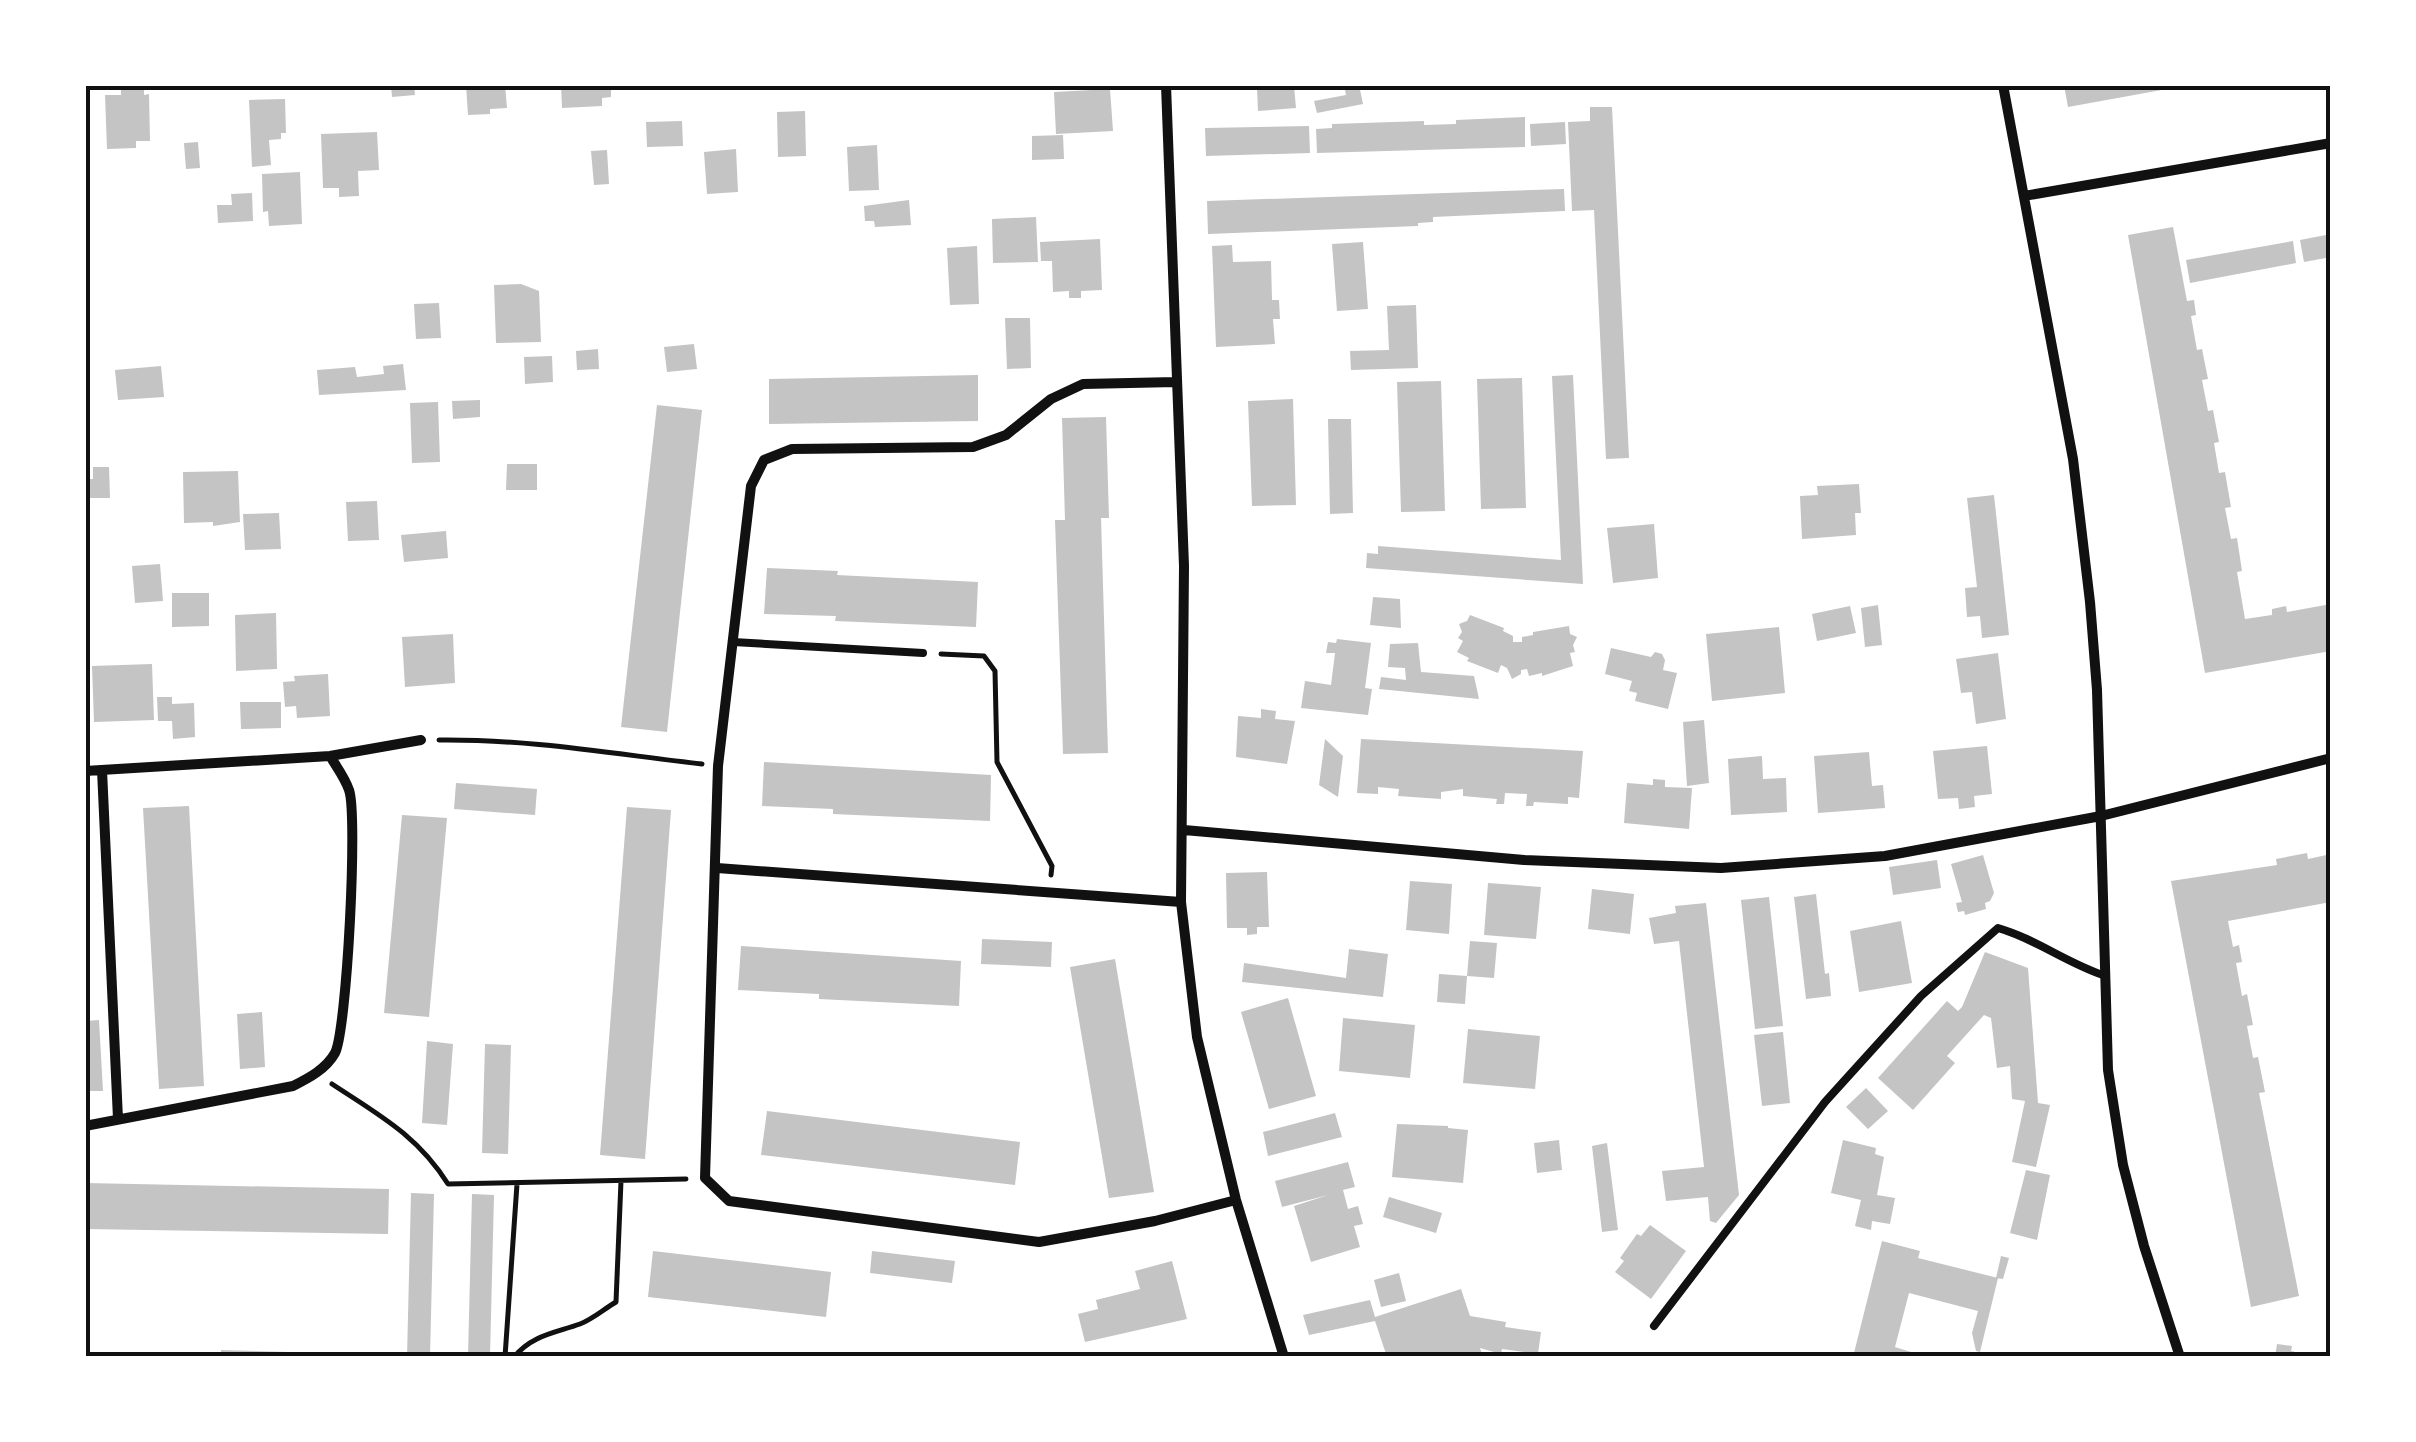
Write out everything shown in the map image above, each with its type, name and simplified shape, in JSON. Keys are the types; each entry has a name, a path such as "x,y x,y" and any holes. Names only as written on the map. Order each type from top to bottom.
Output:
{"street":[{"path":"1166,85 1184,566 1181,902 1197,1037 1236,1200 1284,1357"},
{"path":"2003,85 2073,460 2092,620 2108,1070 2123,1164 2180,1357"},
{"path":"2024,196 2331,142"},
{"path":"1176,382 1084,384 1051,399 1006,435 973,447 792,449 764,460 750,486 718,766 704,1178 729,1201 1039,1242 1156,1221 1236,1200"},
{"path":"85,772 330,756 421,740"},
{"path":"85,1126 293,1086 317,1074 336,1052 349,948 350,792 330,756"},
{"path":"1184,830 1524,860 1722,868 1885,856 2100,816 2331,758"},
{"path":"102,770 118,1119"},
{"path":"717,868 1181,902"}],"lane":[{"path":"732,642 923,653"},
{"path":"1654,1326 1825,1102 1921,996 1998,928 2028,937 2067,962 2103,975"}],"path":[{"path":"923,653 984,656 994,671 997,762 1052,866 1050,892"},
{"path":"421,740 486,739 718,766"},
{"path":"317,1074 397,1127 431,1156 448,1184 704,1178"},
{"path":"514,1357 524,1345 547,1333 584,1323 616,1302 622,1181"},
{"path":"505,1357 517,1184"}],"building":[{"path":"121,85 144,85 144,95 149,94 150,141 136,141 136,148 107,149 105,95 121,95"},
{"path":"391,85 414,85 415,95 392,97"},
{"path":"466,85 505,85 507,108 468,115"},
{"path":"561,85 611,85 611,97 602,98 602,106 562,108"},
{"path":"1205,85 1248,85 1248,89 1205,90"},
{"path":"1344,85 1359,85 1363,104 1317,113 1314,101 1346,95"},
{"path":"2064,85 2178,85 2178,87 2068,107"},
{"path":"1294,86 1296,108 1258,111 1257,88"},
{"path":"1110,89 1113,131 1056,134 1054,92"},
{"path":"285,99 286,133 281,133 281,139 269,140 271,165 252,167 249,100"},
{"path":"1590,107 1612,107 1629,458 1606,459 1594,210 1572,211 1568,122 1590,121"},
{"path":"805,111 806,156 778,157 777,112"},
{"path":"1525,117 1525,147 1317,153 1316,129 1332,128 1332,124 1456,124 1456,120"},
{"path":"682,121 683,146 647,147 646,122"},
{"path":"1565,122 1566,144 1531,146 1530,124"},
{"path":"1309,126 1310,153 1206,156 1205,128"},
{"path":"377,132 379,170 358,171 359,196 339,197 339,188 323,188 321,134"},
{"path":"1063,135 1064,159 1032,160 1032,136"},
{"path":"198,142 200,168 186,169 184,143"},
{"path":"877,145 879,190 849,191 847,147"},
{"path":"736,149 738,192 707,194 704,152"},
{"path":"607,150 609,184 594,185 591,151"},
{"path":"300,172 302,224 269,226 268,211 263,212 262,174"},
{"path":"1564,189 1565,211 1433,217 1433,222 1418,226 1208,234 1207,201"},
{"path":"252,193 253,221 218,223 217,205 232,205 231,194"},
{"path":"909,200 911,225 875,227 874,221 865,221 864,206"},
{"path":"1036,217 1038,262 993,263 992,219"},
{"path":"2173,227 2187,301 2194,300 2196,315 2191,316 2197,350 2202,349 2208,379 2202,380 2219,442 2214,443 2219,473 2225,472 2231,507 2225,508 2231,539 2237,538 2242,571 2237,572 2245,619 2272,615 2272,609 2286,606 2287,612 2331,604 2331,651 2205,673 2128,235"},
{"path":"2331,234 2331,257 2304,262 2300,240"},
{"path":"1100,239 1102,290 1081,291 1081,298 1069,298 1069,291 1053,292 1052,261 1041,261 1040,242"},
{"path":"2293,241 2296,263 2190,283 2186,260"},
{"path":"1363,242 1368,309 1337,311 1332,244"},
{"path":"1232,245 1233,262 1271,261 1272,300 1279,300 1280,319 1273,319 1275,344 1216,347 1212,246"},
{"path":"977,246 979,304 950,305 947,248"},
{"path":"521,284 539,291 541,342 496,343 494,285"},
{"path":"439,303 441,338 416,339 414,304"},
{"path":"1416,305 1418,368 1351,370 1350,351 1389,350 1387,306"},
{"path":"1005,318 1030,318 1031,368 1007,369"},
{"path":"694,344 697,369 667,372 664,347"},
{"path":"598,349 599,369 577,370 576,351"},
{"path":"552,356 553,382 525,384 524,357"},
{"path":"403,364 406,390 319,395 317,370 355,367 357,377 384,374 383,366"},
{"path":"161,366 164,397 118,400 115,370"},
{"path":"978,375 978,421 769,424 769,379"},
{"path":"1573,375 1583,584 1366,568 1367,553 1378,554 1378,546 1561,560 1552,376"},
{"path":"1522,378 1526,508 1481,509 1477,379"},
{"path":"1441,381 1445,511 1401,512 1397,382"},
{"path":"1293,399 1296,505 1252,506 1248,401"},
{"path":"480,400 480,417 453,419 452,401"},
{"path":"438,402 440,462 412,463 410,403"},
{"path":"657,405 702,410 667,732 621,727"},
{"path":"1106,417 1109,518 1101,518 1108,753 1063,754 1055,520 1065,520 1062,418"},
{"path":"1328,419 1351,419 1353,513 1330,514"},
{"path":"507,464 537,464 537,490 506,490"},
{"path":"93,467 109,467 110,498 85,498 85,479 93,479"},
{"path":"238,471 240,522 213,526 213,522 184,523 183,472"},
{"path":"1859,484 1861,513 1855,513 1856,535 1802,539 1800,496 1818,495 1817,486"},
{"path":"1994,495 2009,635 1982,638 1980,616 1967,617 1965,588 1977,587 1967,498"},
{"path":"377,501 379,540 348,541 346,502"},
{"path":"279,513 281,549 245,550 243,514"},
{"path":"1654,524 1658,578 1613,583 1607,528"},
{"path":"446,531 448,558 404,562 401,535"},
{"path":"160,564 163,601 135,603 132,566"},
{"path":"767,568 978,582 976,627 764,614"},
{"path":"172,593 209,593 209,626 172,627"},
{"path":"1373,597 1400,599 1401,628 1370,625"},
{"path":"1878,605 1882,645 1865,647 1861,608"},
{"path":"1850,606 1856,633 1817,641 1812,614"},
{"path":"276,613 277,669 236,671 235,615"},
{"path":"1470,615 1504,628 1513,636 1513,642 1522,642 1522,637 1533,632 1569,626 1570,634 1577,637 1575,652 1570,653 1573,666 1542,676 1529,676 1527,669 1521,670 1512,679 1501,665 1498,673 1467,661 1469,658 1457,652 1463,641 1458,638 1462,632 1459,624"},
{"path":"1779,627 1785,693 1712,701 1706,634"},
{"path":"453,634 455,683 405,687 402,637"},
{"path":"1337,639 1371,643 1365,688 1372,689 1368,715 1301,708 1305,681 1331,685 1335,653 1326,653 1328,642 1336,643"},
{"path":"1418,643 1421,672 1474,676 1479,699 1379,689 1381,677 1406,680 1405,668 1388,667 1390,644"},
{"path":"1611,648 1651,657 1655,652 1662,654 1663,670 1677,673 1668,709 1635,701 1637,693 1629,691 1632,681 1605,674"},
{"path":"1998,653 2006,719 1976,724 1972,692 1961,693 1956,659"},
{"path":"152,664 154,720 94,722 92,666"},
{"path":"328,674 330,716 297,718 296,706 285,707 283,682 295,681 294,676"},
{"path":"157,697 172,697 172,704 194,703 195,737 173,739 172,721 158,721"},
{"path":"240,702 281,702 281,728 241,729"},
{"path":"1261,709 1276,711 1275,719 1295,721 1287,764 1236,757 1238,716 1261,718"},
{"path":"1704,720 1709,783 1687,786 1683,722"},
{"path":"1325,739 1343,756 1338,797 1319,785"},
{"path":"1361,739 1583,751 1579,798 1568,797 1568,804 1534,802 1533,806 1526,806 1527,794 1505,793 1504,804 1496,804 1497,799 1463,796 1463,789 1441,792 1441,799 1398,796 1399,789 1378,787 1378,794 1357,793"},
{"path":"1987,746 1992,794 1974,796 1975,807 1959,809 1958,798 1938,799 1933,751"},
{"path":"1869,752 1872,786 1883,785 1885,808 1818,813 1814,756"},
{"path":"1762,756 1763,779 1786,778 1787,812 1731,815 1728,759"},
{"path":"764,762 991,775 990,821 833,814 833,809 762,806"},
{"path":"1653,779 1665,780 1665,787 1692,788 1689,829 1624,823 1627,783 1653,785"},
{"path":"456,783 537,789 535,815 454,809"},
{"path":"189,806 204,1086 159,1089 143,808"},
{"path":"627,807 671,810 645,1159 600,1155"},
{"path":"402,815 447,818 429,1017 384,1013"},
{"path":"2307,853 2308,859 2331,854 2331,902 2228,921 2233,947 2239,945 2242,962 2236,963 2253,1025 2247,1026 2265,1092 2259,1093 2299,1296 2251,1307 2171,881 2277,865 2276,859"},
{"path":"1983,855 1994,893 1985,903 1986,909 1965,915 1964,911 1958,912 1956,903 1962,902 1951,864"},
{"path":"1937,860 1941,888 1893,895 1889,867"},
{"path":"1267,872 1269,927 1257,927 1257,934 1247,935 1247,928 1227,928 1226,873"},
{"path":"1410,881 1452,884 1449,934 1406,930"},
{"path":"1488,883 1541,887 1536,939 1484,935"},
{"path":"1592,889 1634,894 1630,934 1588,929"},
{"path":"1816,894 1831,996 1806,999 1794,897"},
{"path":"1769,897 1783,1026 1755,1029 1741,900"},
{"path":"1706,903 1739,1195 1716,1223 1710,1221 1708,1197 1666,1201 1662,1171 1704,1167 1679,941 1654,944 1649,918 1676,913 1675,906"},
{"path":"1901,921 1912,983 1859,992 1850,931"},
{"path":"982,939 1052,942 1051,967 981,964"},
{"path":"1470,941 1497,943 1494,978 1467,976"},
{"path":"741,946 961,961 959,1006 819,999 819,994 738,990"},
{"path":"1349,949 1388,954 1383,997 1242,982 1244,963 1346,978"},
{"path":"1985,952 2028,968 2038,1103 2050,1105 2036,1167 2012,1162 2025,1101 2012,1099 2010,1066 1997,1068 1991,1018 1984,1015 1947,1056 1955,1063 1913,1110 1878,1078 1947,1001 1958,1011 1962,1007"},
{"path":"1115,959 1154,1192 1109,1198 1070,967"},
{"path":"1439,974 1467,976 1465,1004 1437,1002"},
{"path":"1288,998 1316,1096 1269,1109 1241,1012"},
{"path":"262,1012 265,1067 240,1069 237,1014"},
{"path":"1343,1018 1415,1025 1410,1078 1339,1071"},
{"path":"99,1020 103,1091 85,1091 85,1021"},
{"path":"1468,1029 1540,1036 1535,1089 1463,1083"},
{"path":"1783,1032 1790,1103 1762,1106 1754,1035"},
{"path":"427,1041 453,1044 447,1125 422,1123"},
{"path":"485,1044 511,1045 508,1154 482,1153"},
{"path":"1866,1088 1888,1111 1868,1129 1846,1107"},
{"path":"767,1111 1020,1142 1015,1185 761,1155"},
{"path":"1335,1113 1342,1137 1268,1156 1263,1132"},
{"path":"1397,1124 1468,1130 1463,1183 1392,1177"},
{"path":"1559,1140 1562,1170 1537,1173 1534,1143"},
{"path":"1843,1140 1876,1148 1875,1154 1884,1157 1877,1195 1895,1198 1890,1224 1872,1221 1871,1230 1855,1226 1861,1200 1831,1193"},
{"path":"1607,1143 1618,1230 1602,1232 1592,1146"},
{"path":"1348,1162 1355,1187 1343,1190 1348,1209 1358,1206 1363,1224 1354,1226 1360,1247 1311,1262 1294,1206 1328,1195 1282,1207 1275,1181"},
{"path":"2026,1170 2050,1175 2037,1240 2010,1233"},
{"path":"85,1183 389,1189 388,1234 85,1229"},
{"path":"411,1193 434,1194 430,1357 407,1357"},
{"path":"472,1194 494,1195 490,1357 468,1357"},
{"path":"1389,1197 1442,1213 1436,1233 1383,1217"},
{"path":"1650,1225 1686,1251 1651,1299 1615,1272 1637,1234 1641,1236"},
{"path":"1882,1241 1920,1251 1918,1258 1998,1278 1980,1352 1976,1351 1972,1333 1978,1311 1909,1293 1895,1347 1927,1357 1853,1357"},
{"path":"653,1251 831,1272 826,1317 648,1297"},
{"path":"872,1251 955,1261 952,1283 870,1273"},
{"path":"2001,1256 2009,1258 2003,1279 1996,1278"},
{"path":"1172,1261 1187,1319 1085,1342 1078,1314 1098,1309 1096,1300 1140,1289 1135,1271"},
{"path":"1399,1273 1406,1301 1381,1307 1374,1280"},
{"path":"1461,1289 1470,1316 1506,1322 1505,1327 1541,1332 1538,1354 1502,1349 1501,1354 1480,1348 1483,1357 1387,1357 1375,1321 1309,1335 1303,1315 1370,1300 1375,1317"},
{"path":"2277,1344 2292,1346 2291,1351 2317,1357 2275,1357"},
{"path":"221,1350 358,1354 358,1357 221,1357"}]}
